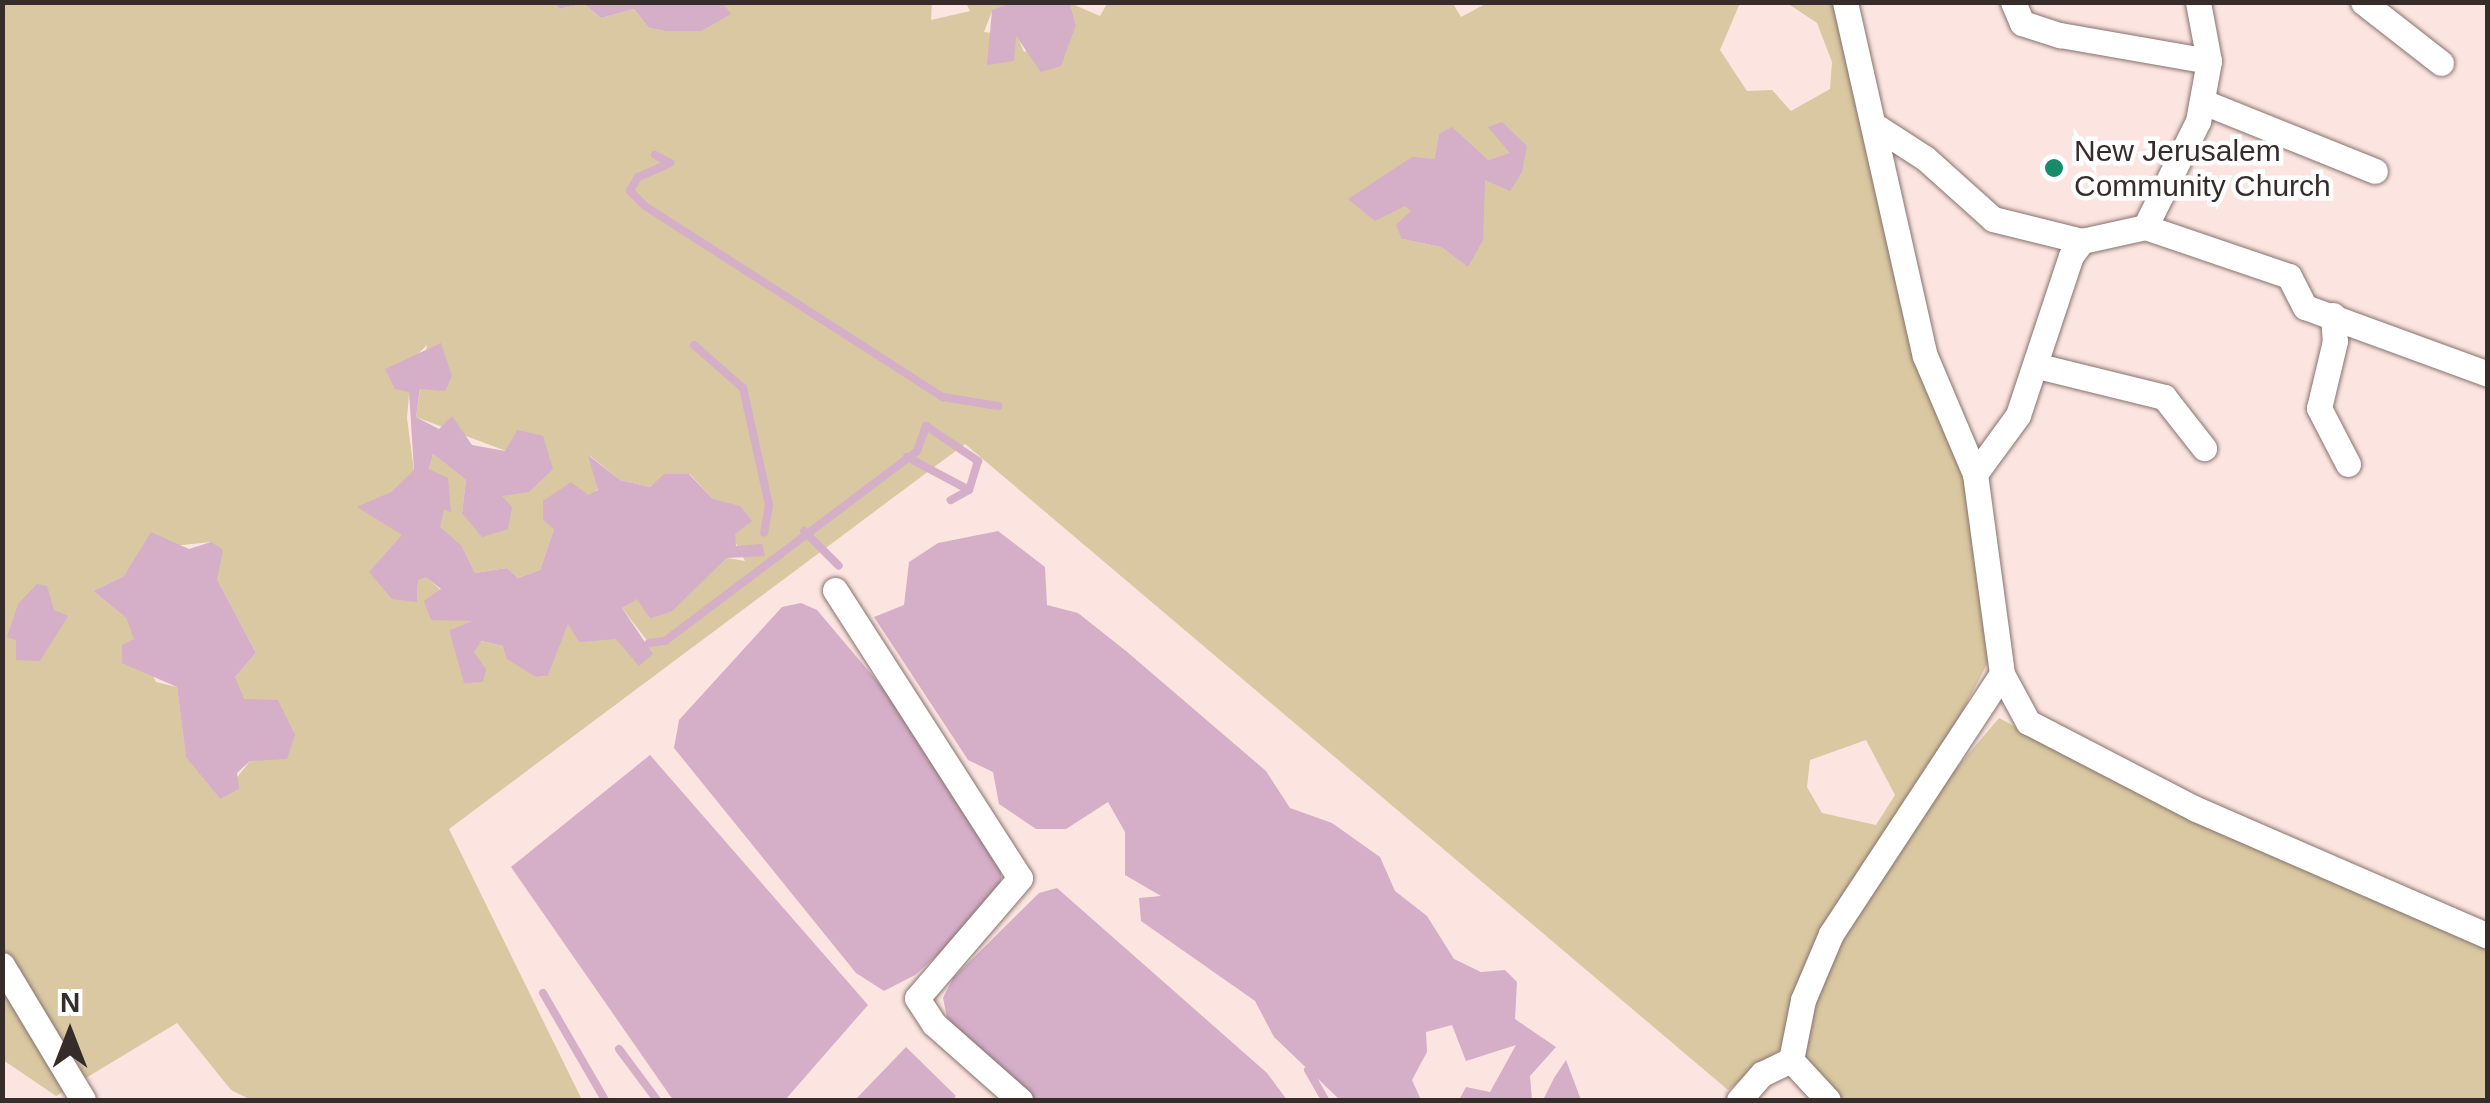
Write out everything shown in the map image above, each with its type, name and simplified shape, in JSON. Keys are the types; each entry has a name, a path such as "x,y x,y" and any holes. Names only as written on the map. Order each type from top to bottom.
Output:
{"street":[{"path":"1845,2 1877,127 1925,356 1974,474 2002,674 2028,722 2102,765 2488,936"},
{"path":"2013,2 2022,23 2060,35 2209,60"},
{"path":"2145,227 2206,103 2209,60 2198,2"},
{"path":"2363,2 2441,63"},
{"path":"2206,103 2375,170"},
{"path":"1877,127 1925,158 1993,219 2082,241 2145,227 2289,276 2305,307 2488,374"},
{"path":"1974,474 2018,415 2038,366 2062,274 2082,241"},
{"path":"2332,316 2335,341 2319,408 2348,464"},
{"path":"2038,366 2118,380 2164,398 2204,448"},
{"path":"835,590 1020,878 917,998 934,1024 1020,1100"},
{"path":"1790,1060 1803,1000 1831,934 2002,674"},
{"path":"2,966 83,1100"},
{"path":"1739,1100 1762,1074 1790,1060"},
{"path":"1790,1060 1828,1100"}],"shaded area":[{"path":"556,2 558,9 584,4 601,18 634,9 649,28 665,31 730,14 723,3 932,2 931,20 970,11 966,3 1011,3 992,11 984,32 1017,36 1024,52 1076,25 1070,3 1100,16 1108,2 1452,2 1461,17 1487,3 1740,3 1720,50 1747,91 1772,90 1791,111 1830,89 1832,62 1817,23 1787,3 1840,3 1966,478 1993,653 1786,1045 1728,1090 965,444 449,829 582,1100 251,1100 231,1090 177,1023 56,1096 3,1060 2,3","holes":["1439,134 1488,160 1511,153 1485,179 1468,267 1441,247 1402,239 1412,210 1404,205 1436,159","427,345 416,417 506,451 517,430 501,496 462,513 466,480 433,454 429,469 450,511 444,510 439,527 462,546 475,573 507,568 518,578 540,570 554,529 598,489 589,455 620,480 650,487 664,475 690,474 713,499 745,561 727,558 672,610 650,619 637,598 622,608 649,643 568,623 548,676 536,677 503,646 480,641 473,652 486,669 460,665 449,630 473,622 426,576 418,579 417,601 377,564 403,535 385,518 391,492 414,471 407,418 412,360","211,542 217,579 256,653 235,677 250,761 220,799 186,756 177,687 156,682 126,618 93,591 124,576 144,549","1866,740 1895,795 1876,825 1822,813 1807,787 1810,760"]},
{"path":"556,3 723,3 731,14 701,31 665,31 649,28 634,9 601,18 584,4 558,9"},
{"path":"1011,3 1070,3 1076,25 1061,66 1041,72 1016,36 1014,61 987,65 992,10"},
{"path":"1502,122 1527,146 1522,172 1510,191 1485,180 1483,240 1468,267 1441,247 1402,239 1396,225 1411,211 1405,206 1375,221 1348,199 1412,157 1435,159 1439,134 1452,127 1488,160 1510,153 1488,127"},
{"path":"441,343 452,376 445,391 420,389 416,417 439,429 452,416 472,445 505,451 517,430 543,436 553,469 529,492 502,496 512,507 508,529 482,537 462,513 466,480 433,454 429,469 448,478 451,512 444,510 440,527 462,546 475,573 507,568 518,578 540,570 554,529 543,520 543,501 571,482 588,495 598,490 588,455 620,480 650,487 664,474 689,474 713,499 740,506 752,521 735,534 736,546 762,544 765,556 727,558 672,611 650,619 637,599 622,608 653,654 639,666 616,639 579,642 568,624 548,676 536,677 507,659 503,646 481,641 474,652 486,669 483,682 464,683 449,630 473,621 431,620 424,601 441,589 426,577 418,580 417,602 392,599 369,572 402,535 357,507 391,492 414,470 409,392 395,389 385,369"},
{"path":"998,531 1045,567 1047,605 1078,613 1126,651 1266,771 1290,808 1332,823 1380,857 1395,891 1427,916 1454,959 1481,972 1505,970 1517,982 1515,1019 1556,1047 1530,1076 1532,1100 1459,1100 1466,1087 1490,1092 1516,1045 1466,1061 1452,1025 1426,1032 1427,1052 1412,1080 1421,1100 1340,1100 1274,1037 1255,1001 1141,921 1139,898 1161,896 1125,875 1125,832 1108,802 1066,829 1036,829 999,804 993,772 968,760 874,617 904,605 909,562 938,543"},
{"path":"151,532 189,549 211,542 223,550 217,579 256,653 235,677 244,699 278,700 295,735 287,759 250,761 237,773 239,789 220,799 186,757 177,687 122,663 122,645 134,639 126,618 93,591 124,576"},
{"path":"37,584 47,586 54,610 68,616 40,661 16,660 16,640 7,637 18,604"},
{"path":"801,603 817,610 916,727 1001,863 1001,884 985,913 915,975 884,991 856,973 674,748 679,720 782,607"},
{"path":"1999,718 2132,789 2487,949 2487,1100 1837,1100 1800,1055 1818,979 1915,817"},
{"path":"650,755 868,1005 785,1100 673,1100 511,867"},
{"path":"1057,888 1267,1073 1287,1100 1029,1100 948,1022 943,998 953,978 1039,893"},
{"path":"906,1047 956,1096 952,1100 855,1100"},
{"path":"1566,1060 1581,1100 1543,1100 1554,1078"}],"waterway":[{"path":"655,155 670,163 638,177 630,191 645,206 943,397 998,406"},
{"path":"694,345 743,388 769,505 764,533"},
{"path":"649,643 665,641 917,451 926,426 978,461 969,490"},
{"path":"907,457 969,490 951,500"},
{"path":"804,531 839,566"},
{"path":"543,993 605,1100"},
{"path":"619,1049 657,1100"},
{"path":"1308,1070 1325,1100"}],"place":[{"name":"New Jerusalem Community Church","path":"2054,168"}]}
